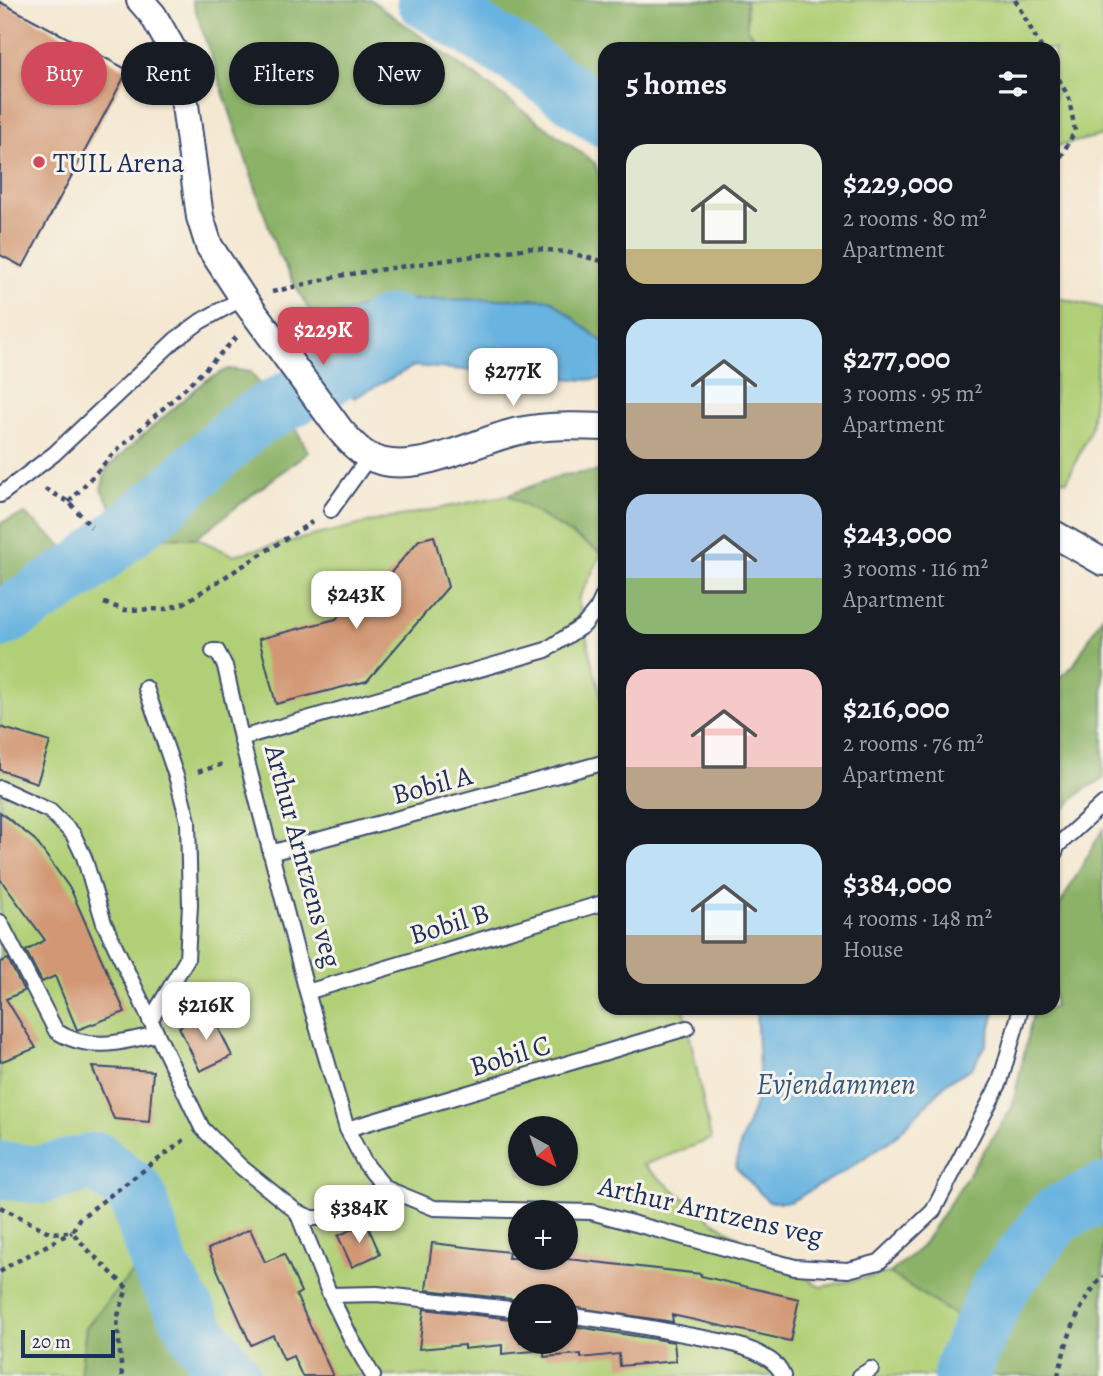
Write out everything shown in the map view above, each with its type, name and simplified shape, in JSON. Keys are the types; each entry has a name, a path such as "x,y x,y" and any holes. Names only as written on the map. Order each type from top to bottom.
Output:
{"street":[{"path":"140,0 153,15 174,52 183,90 200,217 208,246 255,316 354,446 369,457 391,463 409,463 519,431 568,426 598,427"},
{"path":"1060,537 1103,562"}],"lane":[{"path":"0,495 54,454 175,340 201,321 255,316"},
{"path":"331,510 369,457"},
{"path":"241,738 546,650 584,625 598,607"},
{"name":"Arthur Arntzens veg","path":"214,651 217,651 225,666 270,853 347,1129 364,1162 385,1188 434,1208 591,1212 795,1267 848,1270 879,1262 933,1211 1000,1082 1019,1015"},
{"path":"0,922 56,1031 80,1043 102,1044 127,1042 153,1027 187,959 190,905 188,821 177,779 146,688"},
{"name":"Bobil A","path":"270,853 598,764"},
{"path":"0,788 50,811 73,834 84,857 104,923 202,1128 241,1167 297,1212 312,1218 327,1218 359,1204 385,1188"},
{"path":"1060,843 1103,804"},
{"name":"Bobil B","path":"307,992 598,904"},
{"name":"Bobil C","path":"347,1129 687,1028"},
{"path":"297,1212 330,1295 373,1376"},
{"path":"330,1295 377,1294 508,1309"},
{"path":"578,1317 643,1326 738,1346 768,1359 778,1367 783,1376"}],"path":[{"path":"1015,0 1038,42"},
{"path":"1060,81 1069,98 1075,131 1060,158"},
{"path":"69,502 114,453 191,383 255,316 344,275 529,248 566,252 598,260"},
{"path":"22,478 69,502 91,527"},
{"path":"104,603 125,610 166,608 184,603 331,510"},
{"path":"177,779 246,757"},
{"path":"0,1272 72,1232 79,1219 202,1128"},
{"path":"0,1207 51,1233 72,1232"},
{"path":"72,1232 127,1288 117,1319 122,1376"},
{"path":"1058,1376 1070,1333 1084,1303 1103,1276"}],"green space":[{"path":"192,0 371,0 429,42 353,42 353,105 445,105 445,54 595,163 598,172 598,338 550,299 386,300 315,321 278,254 215,68 215,42 206,42"},
{"path":"470,0 746,0 747,29 759,42 598,42 598,83"},
{"path":"746,0 1101,0 1103,135 1060,146 1060,42 759,42 747,29"},
{"path":"1060,298 1103,308 1091,428 1067,481 1060,479"},
{"path":"228,369 251,372 294,424 308,452 196,538 165,537 134,546 101,489 106,469 206,380"},
{"path":"598,471 598,551 508,495 562,475"},
{"path":"508,495 598,551 598,561 578,600 598,685 598,1015 685,1015 711,1139 643,1165 711,1220 821,1287 890,1273 972,1327 951,1376 252,1376 173,1242 130,1275 86,1327 80,1376 0,1376 0,643 76,605 134,546 165,537 196,538 233,555 375,521"},
{"path":"25,514 72,554 0,596 0,523"},
{"path":"1103,615 1103,779 1083,790 1060,813 1060,677 1073,666"},
{"path":"1103,829 1103,1188 1054,1210 972,1327 890,1273 921,1247 1012,1108 1032,1015 1060,1015 1060,904"},
{"path":"1103,1199 1103,1376 967,1376 1007,1291 1058,1221"},
{"path":"138,1269 206,1376 80,1376 86,1327"}],"water":[{"path":"550,299 598,338 598,379 414,366 354,398 309,337 315,321 386,300"},
{"name":"Evjendammen","path":"756,1015 994,1015 986,1045 972,1068 949,1081 894,1138 845,1171 790,1202 769,1202 736,1168 740,1145 760,1090"}],"building":[{"name":"TUIL Arena","path":"0,2 75,42 21,42 21,105 107,105 107,59 121,66 121,83 23,267 0,255"},
{"path":"434,536 448,587 367,681 276,704 259,639 336,619 360,592 368,599 419,540"},
{"path":"0,727 50,742 37,783 0,770"},
{"path":"0,812 35,840 71,890 125,1012 77,1030 55,976 42,982 26,951 45,940 0,879"},
{"path":"8,959 24,991 6,999 36,1048 0,1062 0,962"},
{"path":"211,1012 232,1056 200,1071 179,1027"},
{"path":"92,1067 153,1071 149,1122 114,1119"},
{"path":"366,1222 380,1254 352,1267 338,1236"},
{"path":"250,1229 265,1262 284,1254 301,1292 296,1295 333,1376 302,1376 293,1356 284,1360 273,1335 251,1345 208,1249"},
{"path":"432,1243 508,1252 508,1270 578,1270 578,1260 701,1274 799,1299 790,1341 672,1315 673,1322 578,1308 578,1284 508,1284 508,1299 426,1290"},
{"path":"424,1309 508,1319 508,1353 502,1354 502,1345 464,1349 464,1345 419,1349"},
{"path":"578,1327 674,1342 676,1361 620,1366 619,1354 581,1358 581,1354 544,1357 544,1354 578,1354"}],"waterway":[{"path":"426,0 521,58 598,113"},
{"path":"0,619 84,567 166,499 248,423 328,378 385,326 395,324"},
{"path":"0,1170 40,1175 97,1161 136,1193 161,1268 200,1336 232,1376"},
{"path":"962,1376 1000,1287 1057,1215 1103,1192"}],"place":[{"name":"TUIL Arena","path":"39,162"}]}
